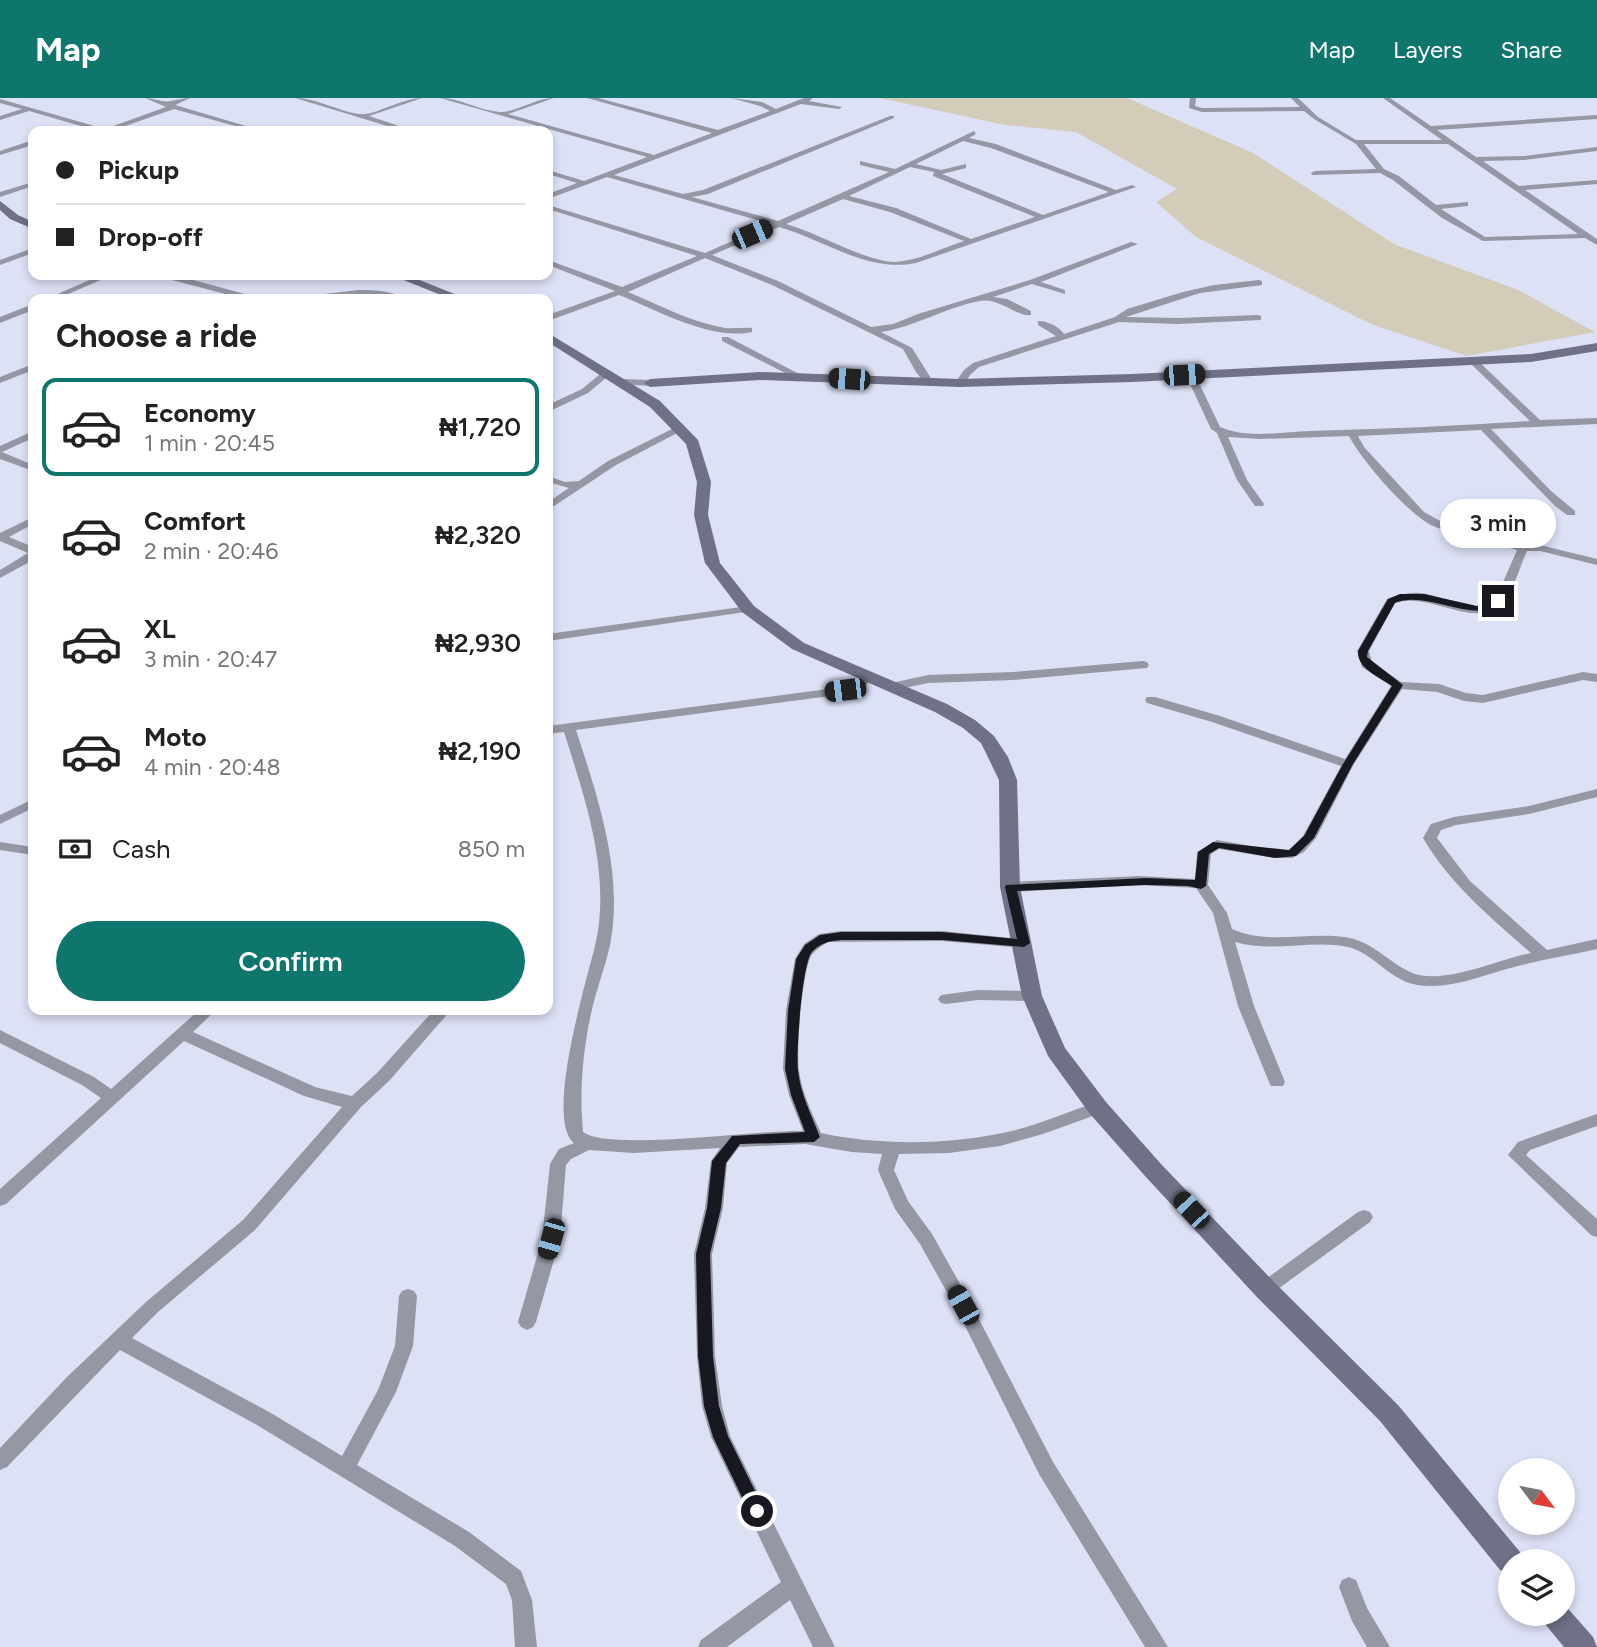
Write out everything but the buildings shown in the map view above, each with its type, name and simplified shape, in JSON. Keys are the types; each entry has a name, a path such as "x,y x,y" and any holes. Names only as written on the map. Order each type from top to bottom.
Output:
{"street":[{"path":"148,98 242,126"},
{"path":"118,126 187,98"},
{"path":"298,98 363,116 388,126"},
{"path":"363,116 419,98"},
{"path":"443,98 543,126"},
{"path":"500,114 551,98"},
{"path":"590,98 717,133"},
{"path":"734,98 762,104 775,111"},
{"path":"553,195 810,98"},
{"path":"1193,98 1191,107 1202,110 1306,109"},
{"path":"1294,98 1345,138 1359,143 1449,142"},
{"path":"1388,99 1403,98"},
{"path":"1,99 81,126"},
{"path":"1388,99 1597,243"},
{"path":"800,102 839,107"},
{"path":"0,118 30,109"},
{"path":"678,196 695,195 892,117"},
{"path":"1429,128 1597,117"},
{"path":"553,129 654,157"},
{"path":"553,316 622,291 842,197 895,171 910,160 974,133"},
{"path":"963,139 993,146 1115,192"},
{"path":"1359,143 1381,171"},
{"path":"0,153 28,145"},
{"path":"1474,159 1524,158 1597,149"},
{"path":"910,160 944,172 963,166"},
{"path":"863,163 895,171"},
{"path":"1315,173 1381,171 1396,178 1434,208 1483,239 1587,236"},
{"path":"553,174 583,183"},
{"path":"936,174 1042,217"},
{"path":"607,175 775,224 886,264 913,261 1132,187"},
{"path":"1518,188 1597,182"},
{"path":"0,195 28,186"},
{"path":"842,197 893,210 971,241"},
{"path":"0,204 14,218 28,224"},
{"path":"1434,208 1465,204"},
{"path":"553,209 704,255 775,283 824,309 880,331 914,354 918,368 927,376 929,383"},
{"path":"880,331 896,328 927,313 985,298 1135,244"},
{"path":"0,263 28,252"},
{"path":"553,264 717,330 739,334 749,330"},
{"path":"62,294 96,280"},
{"path":"182,280 234,294"},
{"path":"410,280 448,294"},
{"path":"1032,281 1062,292"},
{"path":"1118,319 1126,312 1166,297 1219,284 1259,283"},
{"path":"985,298 1004,301 1028,313"},
{"path":"0,320 28,309"},
{"path":"960,383 976,365 1118,319 1178,321 1258,318"},
{"path":"1041,323 1059,332 1061,337"},
{"path":"725,339 798,376"},
{"path":"553,340 629,382 693,443 704,482 701,515 713,563 748,609 798,646 941,708 969,724 988,740 999,757 1008,780 1010,887 1024,943 1032,996 1056,1051 1098,1108 1265,1289 1388,1413 1500,1549"},
{"path":"553,407 585,391 629,382 798,376 960,383 1331,370 1472,360 1531,359 1597,347"},
{"path":"1472,360 1536,422"},
{"path":"0,380 28,372"},
{"path":"1184,375 1195,386 1216,429 1222,433 1352,433 1597,421"},
{"path":"1483,427 1508,449 1546,493 1571,513"},
{"path":"553,502 566,488 580,484 612,463 680,428"},
{"path":"1222,433 1242,480 1259,504"},
{"path":"1352,433 1360,448 1420,514 1438,524 1523,548 1540,548 1597,562"},
{"path":"0,452 28,437"},
{"path":"0,452 28,465"},
{"path":"553,482 566,488"},
{"path":"0,537 28,523"},
{"path":"0,537 28,551"},
{"path":"1523,548 1510,580 1492,607 1464,608 1424,597 1400,597 1391,601 1362,657 1366,664 1398,685 1439,688 1464,697 1483,699 1583,676 1597,678"},
{"path":"0,575 28,556"},
{"path":"553,637 636,628 748,609"},
{"path":"891,687 928,679 1143,665"},
{"path":"553,730 845,690 857,686 868,677"},
{"path":"1201,886 1204,852 1217,844 1275,854 1292,854 1299,849 1309,838 1348,764 1398,685"},
{"path":"1151,700 1348,764"},
{"path":"569,728 598,830 606,873 605,931 585,1007 572,1097 575,1135 587,1144"},
{"path":"1544,957 1504,922 1437,853 1430,838 1436,827 1454,821 1529,810 1597,793"},
{"path":"0,820 28,806"},
{"path":"0,846 28,850"},
{"path":"1010,887 1146,881 1189,882 1201,886 1220,913 1246,1006 1277,1082"},
{"path":"1226,932 1255,943 1349,943 1364,948 1402,975 1424,982 1597,944"},
{"path":"814,1137 797,1095 791,1069 794,1010 802,959 809,948 824,937 841,936 942,936 1024,943"},
{"path":"946,999 978,995 1032,996"},
{"path":"0,1199 110,1096 202,1015"},
{"path":"0,1461 152,1307 249,1225 355,1103 383,1077 439,1015"},
{"path":"181,1034 206,1041 249,1066 292,1084 355,1103"},
{"path":"0,1036 88,1081 110,1096"},
{"path":"527,1322 551,1239 558,1164 565,1154 587,1144 634,1147 736,1139 814,1137 836,1144 960,1146 1000,1140 1098,1108"},
{"path":"1597,1120 1524,1146 1516,1155 1597,1230"},
{"path":"736,1139 719,1161 714,1208 703,1254 706,1356 712,1406 721,1437 824,1647"},
{"path":"892,1146 886,1170 901,1204 926,1239 963,1305 1046,1468 1157,1647"},
{"path":"1265,1289 1364,1217"},
{"path":"345,1469 387,1392 404,1346 408,1296"},
{"path":"118,1340 264,1419 462,1539 514,1578 522,1600 526,1647"},
{"path":"709,1647 794,1585"},
{"path":"1349,1587 1359,1614 1379,1647"},
{"path":"1565,1626 1583,1647"}],"shaded area":[{"path":"880,98 1127,98 1253,153 1394,244 1518,290 1595,332 1467,356 1371,324 1196,237 1156,202 1177,189 1076,132 1005,125"}],"route":[{"path":"757,1511 721,1437 712,1406 706,1356 707,1303 703,1280 703,1254 714,1208 719,1161 736,1139 814,1137 797,1095 791,1069 794,1010 802,959 809,948 824,937 841,936 942,936 1024,943 1010,887 1146,881 1189,882 1201,886 1204,852 1217,844 1275,854 1292,854 1309,838 1348,764 1398,685 1366,664 1362,657 1391,601 1400,597 1424,597 1477,609 1492,607 1498,601"}]}
